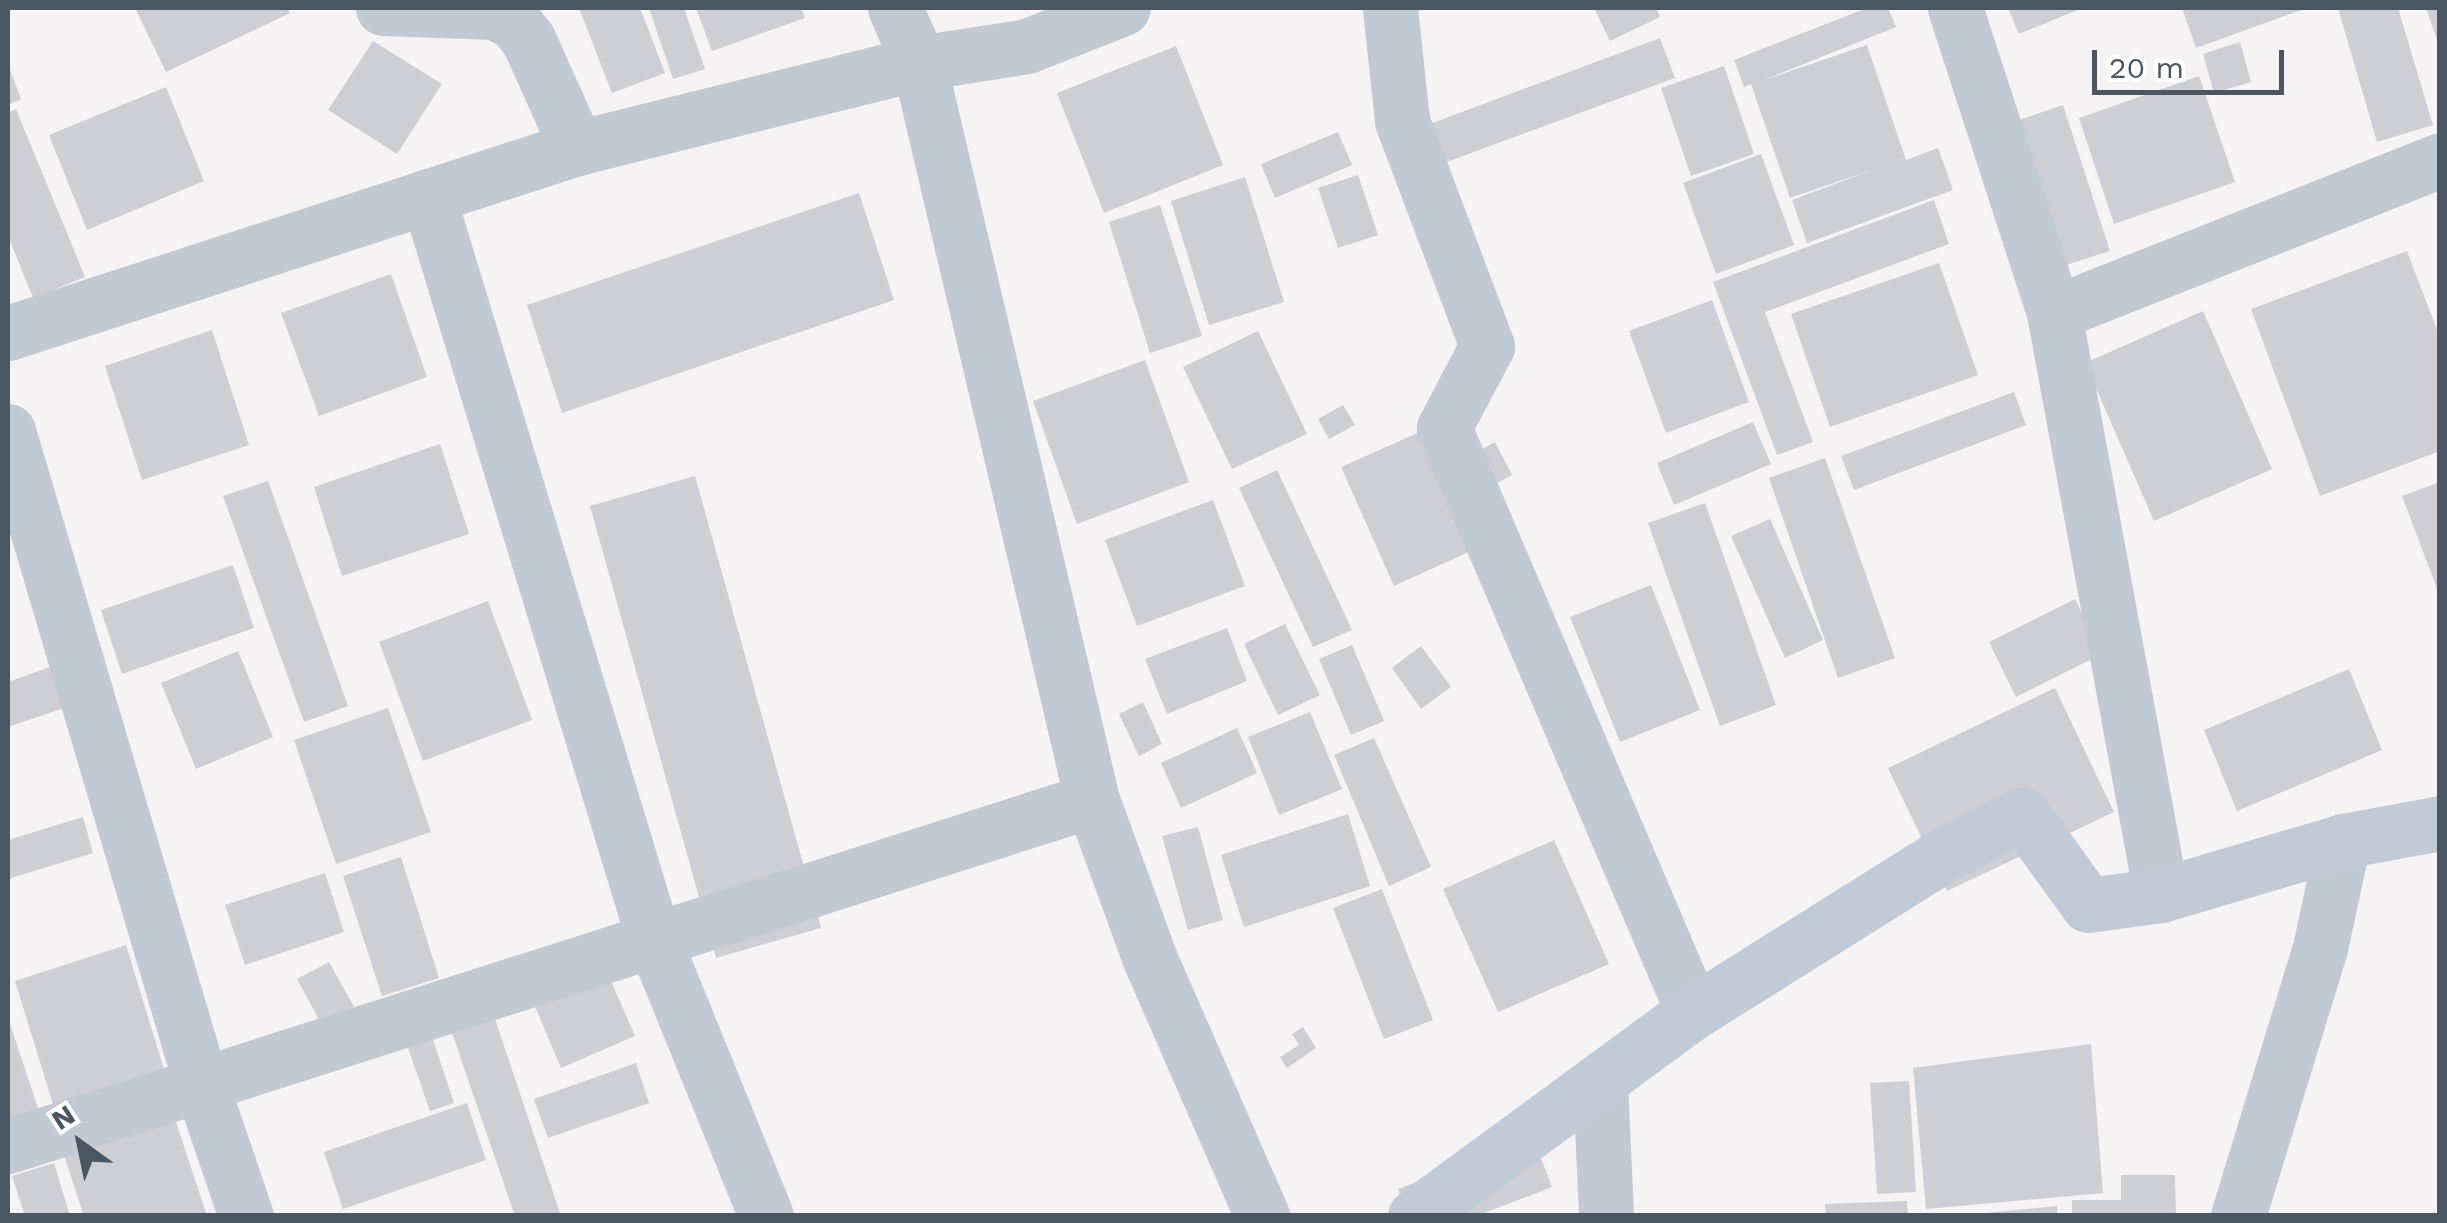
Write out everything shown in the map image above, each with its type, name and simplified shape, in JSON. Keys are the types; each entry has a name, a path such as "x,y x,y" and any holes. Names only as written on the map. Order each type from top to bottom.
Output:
{"street":[{"path":"383,8 496,12 514,22 528,38 576,148"},
{"path":"895,8 919,64 1092,800 1148,957 1262,1216"},
{"path":"8,333 576,148 919,64 1027,46 1124,8"},
{"path":"1390,8 1402,121 1487,346 1444,428 1693,1012"},
{"path":"1955,8 2054,313 2161,896"},
{"path":"2054,313 2440,160"},
{"path":"428,196 654,940 766,1216"},
{"path":"8,431 201,1084 246,1216"},
{"path":"8,1146 1092,800"},
{"path":"1415,1216 1693,1012 1942,856 2022,814 2088,905 2161,896 2343,841 2440,823"},
{"path":"2238,1216 2320,948 2343,841"},
{"path":"1600,1082 1606,1216"}],"building":[{"path":"135,8 287,8 290,13 166,72"},
{"path":"579,8 640,8 665,73 612,93"},
{"path":"649,8 684,8 705,69 673,79"},
{"path":"696,8 801,8 805,18 712,51"},
{"path":"1594,8 1656,8 1660,17 1610,41"},
{"path":"1867,8 1888,8 1896,27 1761,81 1867,45 1906,160 1938,148 1953,190 1807,243 1792,200 1875,169 1790,198 1751,84 1744,87 1734,60"},
{"path":"2008,8 2082,8 2019,34"},
{"path":"2182,8 2307,8 2196,48"},
{"path":"2338,8 2398,8 2433,125 2377,142"},
{"path":"2426,8 2440,8 2440,46 2439,46"},
{"path":"1660,38 1675,78 1433,167 1419,128"},
{"path":"373,41 442,84 397,154 328,110"},
{"path":"2240,42 2251,82 2214,93 2203,54"},
{"path":"1176,46 1223,165 1104,213 1057,93"},
{"path":"8,64 21,99 8,105"},
{"path":"1724,66 1754,154 1691,176 1661,88"},
{"path":"2199,76 2235,182 2114,224 2079,118"},
{"path":"166,87 204,181 87,230 49,135"},
{"path":"2063,105 2110,251 2066,265 2019,120"},
{"path":"16,109 85,277 33,298 8,236 8,113"},
{"path":"1338,132 1352,165 1275,198 1261,164"},
{"path":"1761,154 1794,245 1716,274 1683,183"},
{"path":"1358,175 1378,235 1338,248 1318,188"},
{"path":"1245,177 1284,302 1209,325 1171,201"},
{"path":"859,193 894,300 562,413 527,305"},
{"path":"1934,200 1949,244 1765,312 1813,442 1777,455 1713,282"},
{"path":"1160,205 1202,336 1150,353 1109,222"},
{"path":"2407,251 2440,338 2440,451 2320,496 2251,309"},
{"path":"1939,263 1978,375 1830,427 1791,314"},
{"path":"391,274 427,377 319,416 281,313"},
{"path":"1712,300 1749,402 1666,433 1629,331"},
{"path":"2203,311 2272,469 2154,521 2085,363"},
{"path":"212,330 249,445 142,480 105,366"},
{"path":"1258,331 1307,434 1232,469 1183,367"},
{"path":"1145,360 1189,482 1077,524 1033,401"},
{"path":"2014,392 2026,425 1854,490 1841,456"},
{"path":"1343,405 1355,425 1329,439 1318,419"},
{"path":"1753,422 1771,464 1674,505 1657,463"},
{"path":"1422,431 1475,549 1394,586 1341,467"},
{"path":"1495,442 1512,475 1490,487 1473,454"},
{"path":"440,444 469,534 342,576 314,487"},
{"path":"1825,458 1895,658 1838,678 1769,478"},
{"path":"1277,470 1352,630 1313,647 1239,488"},
{"path":"695,476 821,928 716,958 590,506"},
{"path":"268,481 348,706 304,722 223,496"},
{"path":"2440,482 2440,594 2439,594 2402,496"},
{"path":"1213,500 1245,586 1137,626 1105,540"},
{"path":"1705,503 1776,705 1720,726 1648,523"},
{"path":"1770,519 1823,640 1785,658 1731,536"},
{"path":"233,565 254,628 122,674 101,610"},
{"path":"1651,585 1700,710 1620,742 1570,617"},
{"path":"2075,599 2102,654 2016,697 1989,642"},
{"path":"488,601 532,720 423,761 379,642"},
{"path":"1285,624 1320,695 1278,715 1244,644"},
{"path":"1227,628 1247,681 1167,714 1145,659"},
{"path":"1352,645 1384,721 1351,735 1319,659"},
{"path":"1421,646 1451,687 1421,709 1392,668"},
{"path":"238,651 273,737 196,769 161,683"},
{"path":"50,667 64,708 8,727 8,682"},
{"path":"2349,669 2382,750 2237,811 2204,730"},
{"path":"2055,688 2114,812 1947,891 1888,768"},
{"path":"1143,702 1162,744 1139,756 1119,714"},
{"path":"388,708 431,832 336,864 294,740"},
{"path":"1310,712 1342,789 1279,815 1248,737"},
{"path":"1237,728 1257,773 1181,808 1161,763"},
{"path":"1374,738 1431,867 1389,886 1334,755"},
{"path":"1348,814 1370,886 1244,927 1221,855"},
{"path":"83,817 93,853 8,879 8,840"},
{"path":"1198,827 1223,920 1188,930 1162,836"},
{"path":"1554,840 1609,964 1498,1012 1443,889"},
{"path":"401,857 439,978 382,996 343,876"},
{"path":"325,873 344,932 245,965 225,905"},
{"path":"1382,889 1433,1020 1384,1039 1333,908"},
{"path":"126,945 167,1079 56,1114 15,981"},
{"path":"329,962 354,1007 322,1025 297,979"},
{"path":"607,972 635,1036 561,1068 534,1004"},
{"path":"494,1016 561,1216 515,1216 451,1030"},
{"path":"8,1018 42,1120 8,1131"},
{"path":"1303,1027 1316,1048 1287,1068 1280,1057 1299,1045 1292,1034"},
{"path":"431,1034 454,1103 430,1111 406,1042"},
{"path":"2091,1044 2103,1193 1926,1209 1913,1068"},
{"path":"636,1063 649,1103 548,1138 534,1099"},
{"path":"1909,1081 1916,1192 1877,1194 1870,1083"},
{"path":"467,1103 486,1160 343,1209 324,1152"},
{"path":"175,1119 207,1216 84,1216 64,1155"},
{"path":"1533,1137 1552,1187 1476,1216 1407,1216 1398,1189"},
{"path":"54,1163 70,1216 25,1216 12,1176"},
{"path":"2121,1175 2175,1175 2176,1216 2072,1216 2072,1200 2121,1200"},
{"path":"1907,1201 1908,1216 1826,1216 1825,1204"},
{"path":"2057,1206 2057,1216 1985,1216 1985,1213"}]}
